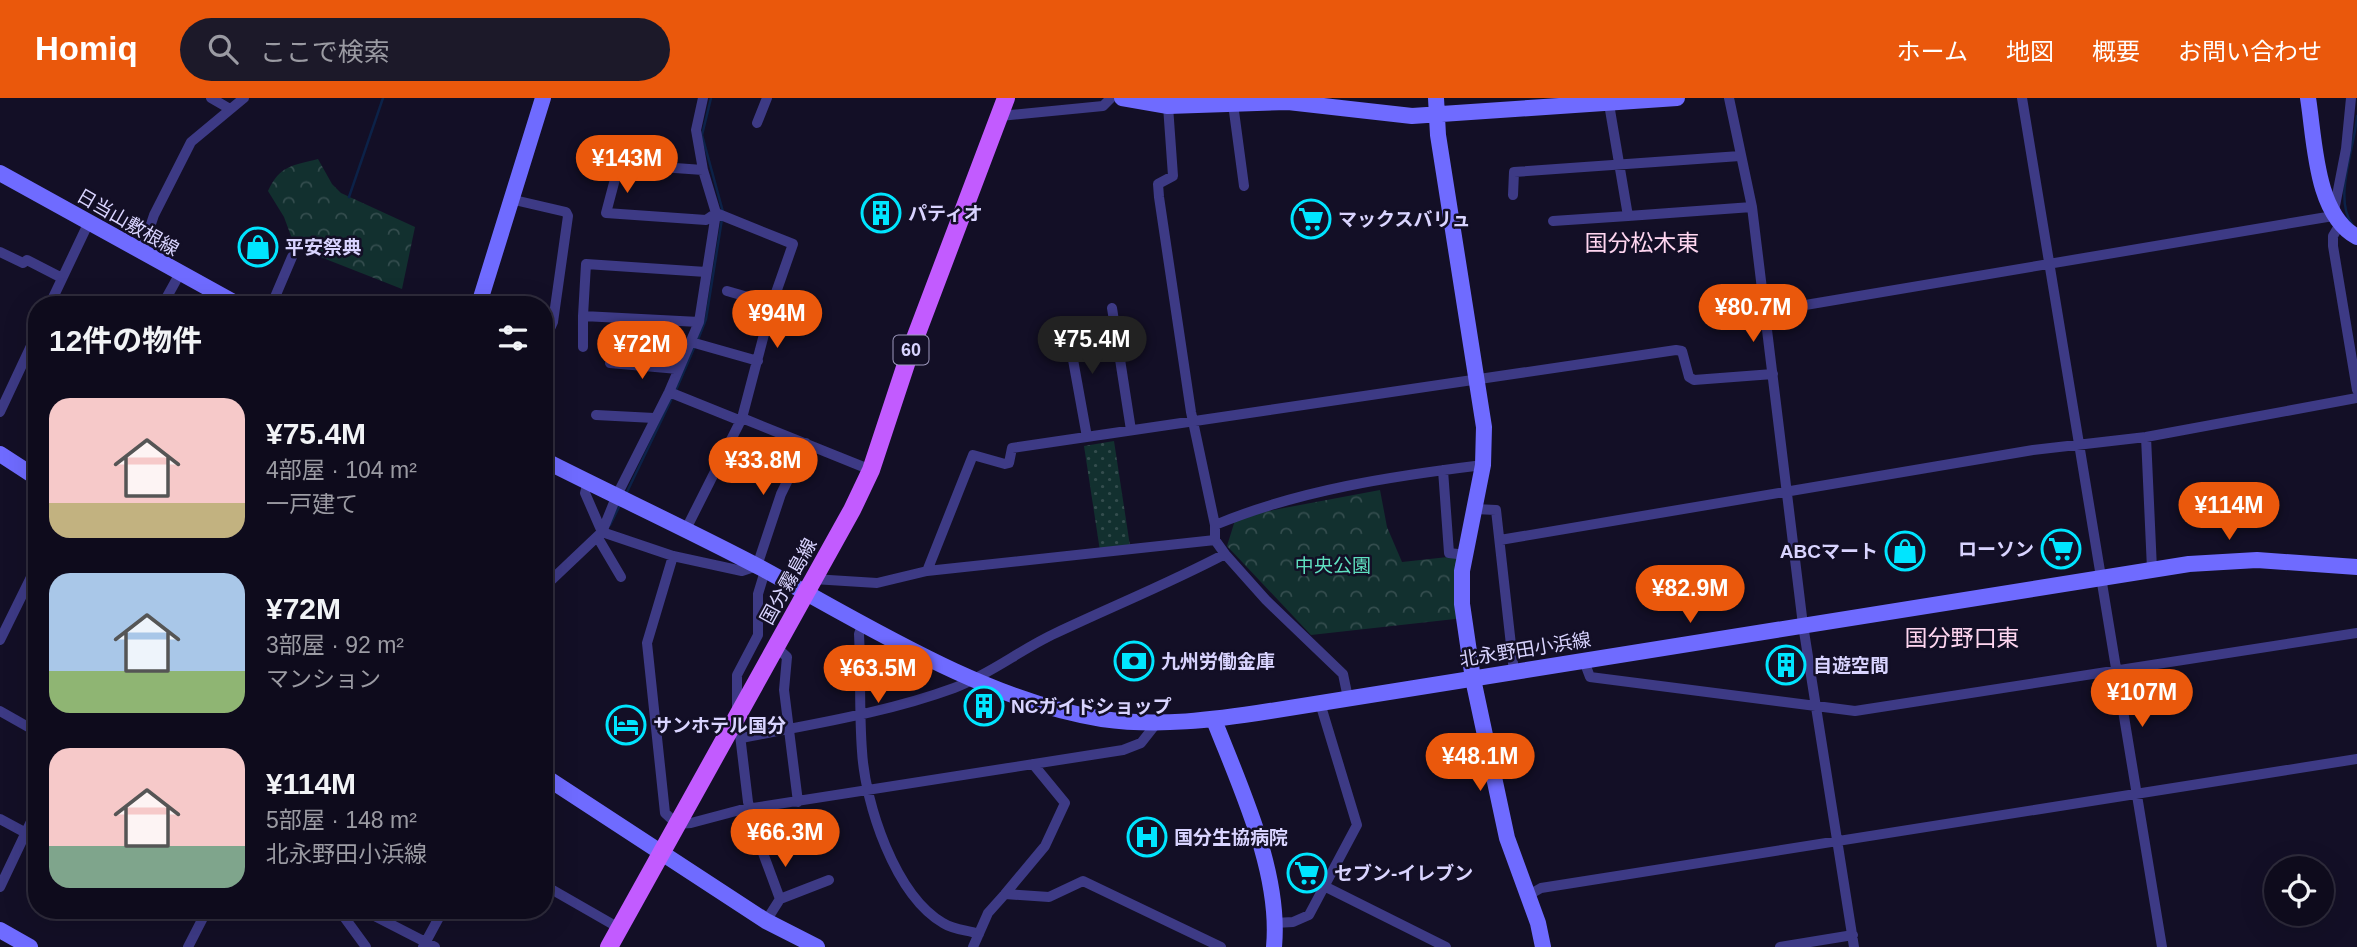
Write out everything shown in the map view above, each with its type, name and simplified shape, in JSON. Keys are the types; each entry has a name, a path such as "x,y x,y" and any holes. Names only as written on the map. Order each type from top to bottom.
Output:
{"main road":[{"name":"国分霧島線","path":"609,947 677,824 736,726 775,646 871,470 911,349 1006,98"}],"street":[{"path":"211,98 230,109"},
{"path":"141,254 154,215 191,142 244,98"},
{"path":"553,579 604,534 654,418 673,394 678,369 696,343 706,272 721,214 703,170 696,130 704,98"},
{"path":"757,123 766,98"},
{"path":"1000,116 1103,106 1111,98"},
{"path":"1122,98 1168,106 1213,101 1233,104 1288,102 1412,116 1436,106 1609,104 1677,98"},
{"path":"1729,98 1752,207 1803,625 1854,941 1780,947"},
{"path":"2022,98 2077,445 2082,454 2162,947"},
{"path":"2308,98 2324,191 2337,220 2357,237"},
{"path":"2351,98 2352,149 2333,246 2357,390"},
{"path":"481,296 539,99"},
{"path":"1233,104 1244,186"},
{"path":"1609,104 1628,216"},
{"path":"1168,106 1174,176 1158,184 1170,282 1193,421 1215,525 1215,540 1266,600 1343,674 1348,698"},
{"path":"1436,106 1484,427 1483,465 1462,571 1462,604 1472,679 1507,838 1543,947"},
{"path":"1513,195 1514,172 1740,156"},
{"path":"685,531 741,419 772,304 793,244 721,214 706,220 606,213 619,164 703,170"},
{"name":"日当山敷根線","path":"0,173 178,275 221,296"},
{"path":"510,199 566,212 568,216 553,322"},
{"path":"1553,221 1752,207"},
{"path":"1764,312 2337,220"},
{"path":"54,296 88,223"},
{"path":"0,252 23,262 27,260 62,278"},
{"path":"275,296 292,257"},
{"path":"583,347 586,264 706,272"},
{"path":"167,296 178,275"},
{"path":"727,291 772,304"},
{"path":"1112,308 1130,430"},
{"path":"583,316 699,322"},
{"path":"1066,321 1087,437"},
{"path":"696,343 758,361"},
{"path":"927,571 969,458 973,455 1005,464 1009,463 1012,448 1676,351 1682,351 1689,377 1694,380 1773,374"},
{"path":"0,412 28,352"},
{"path":"610,363 678,369"},
{"path":"673,394 871,470"},
{"path":"1500,540 2077,445 2146,437 2357,398"},
{"path":"596,415 654,418"},
{"path":"2146,437 2152,569"},
{"path":"780,899 750,809 736,726 737,675 758,635 761,568 778,503 806,443"},
{"path":"0,454 28,472"},
{"path":"553,464 761,568 809,586 877,583 927,571 1215,540"},
{"path":"1215,525 1270,505 1367,481 1483,465"},
{"path":"1443,470 1449,553 1466,555"},
{"path":"588,482 585,493 621,577"},
{"path":"1475,509 1496,510 1505,616 1514,672"},
{"path":"604,534 673,556 742,572 761,568"},
{"path":"736,726 788,729 939,693 975,679 1054,634 1168,584 1225,554"},
{"path":"673,556 648,642 665,813 677,824 750,809 1132,747 1148,737 1156,724"},
{"name":"北永野田小浜線","path":"809,586 863,622 975,679 1047,707 1100,719 1156,724 1214,720 2152,569 2238,560 2298,561 2357,568"},
{"path":"0,640 28,583"},
{"path":"863,622 859,634 862,750 868,790 883,837 903,882 925,909 943,923 979,934"},
{"path":"1584,661 1590,677 1855,711 2357,634"},
{"path":"775,646 787,657 784,690 798,802"},
{"path":"1275,923 1293,922 1309,915 1357,825 1320,703"},
{"path":"0,712 28,727"},
{"path":"1214,720 1267,862 1275,923 1274,947"},
{"path":"1527,896 1541,888 2357,759"},
{"path":"973,947 988,913 1045,846 1065,803 1033,764"},
{"path":"553,785 766,921 817,947"},
{"path":"0,819 26,833"},
{"path":"0,887 4,871 28,829"},
{"path":"766,921 780,899 829,880"},
{"path":"1005,894 1049,897 1075,883 1088,881 1221,947"},
{"path":"1326,887 1446,947"},
{"path":"553,890 619,928"},
{"path":"188,947 202,919"},
{"path":"346,919 366,947"},
{"path":"380,919 428,945 439,919"},
{"path":"0,930 30,947"}],"green space":[{"path":"318,159 332,184 341,193 415,227 402,289 295,247 284,217 268,191 282,171"},
{"path":"1114,441 1130,546 1100,551 1084,446"},
{"name":"中央公園","path":"1380,490 1387,527 1402,562 1457,556 1464,618 1311,635 1227,546 1236,517"}],"waterway":[{"path":"349,197 383,98"},
{"path":"711,98 702,135 723,212"},
{"path":"2352,224 2344,201 2357,116"},
{"path":"697,342 706,319 722,219"},
{"path":"676,390 694,348"},
{"path":"626,494 673,396"},
{"path":"610,525 621,503"}],"place":[{"name":"パティオ","path":"881,213"},
{"name":"マックスバリュ","path":"1311,219"},
{"name":"平安祭典","path":"258,247"},
{"name":"ローソン","path":"2061,549"},
{"name":"ABCマート","path":"1905,551"},
{"name":"九州労働金庫","path":"1134,661"},
{"name":"自遊空間","path":"1786,665"},
{"name":"NCガイドショップ","path":"984,706"},
{"name":"サンホテル国分","path":"626,725"},
{"name":"国分生協病院","path":"1147,837"},
{"name":"セブン-イレブン","path":"1307,873"}],"district":[{"name":"国分松木東","path":"1642,243"},
{"name":"国分野口東","path":"1962,638"}]}
